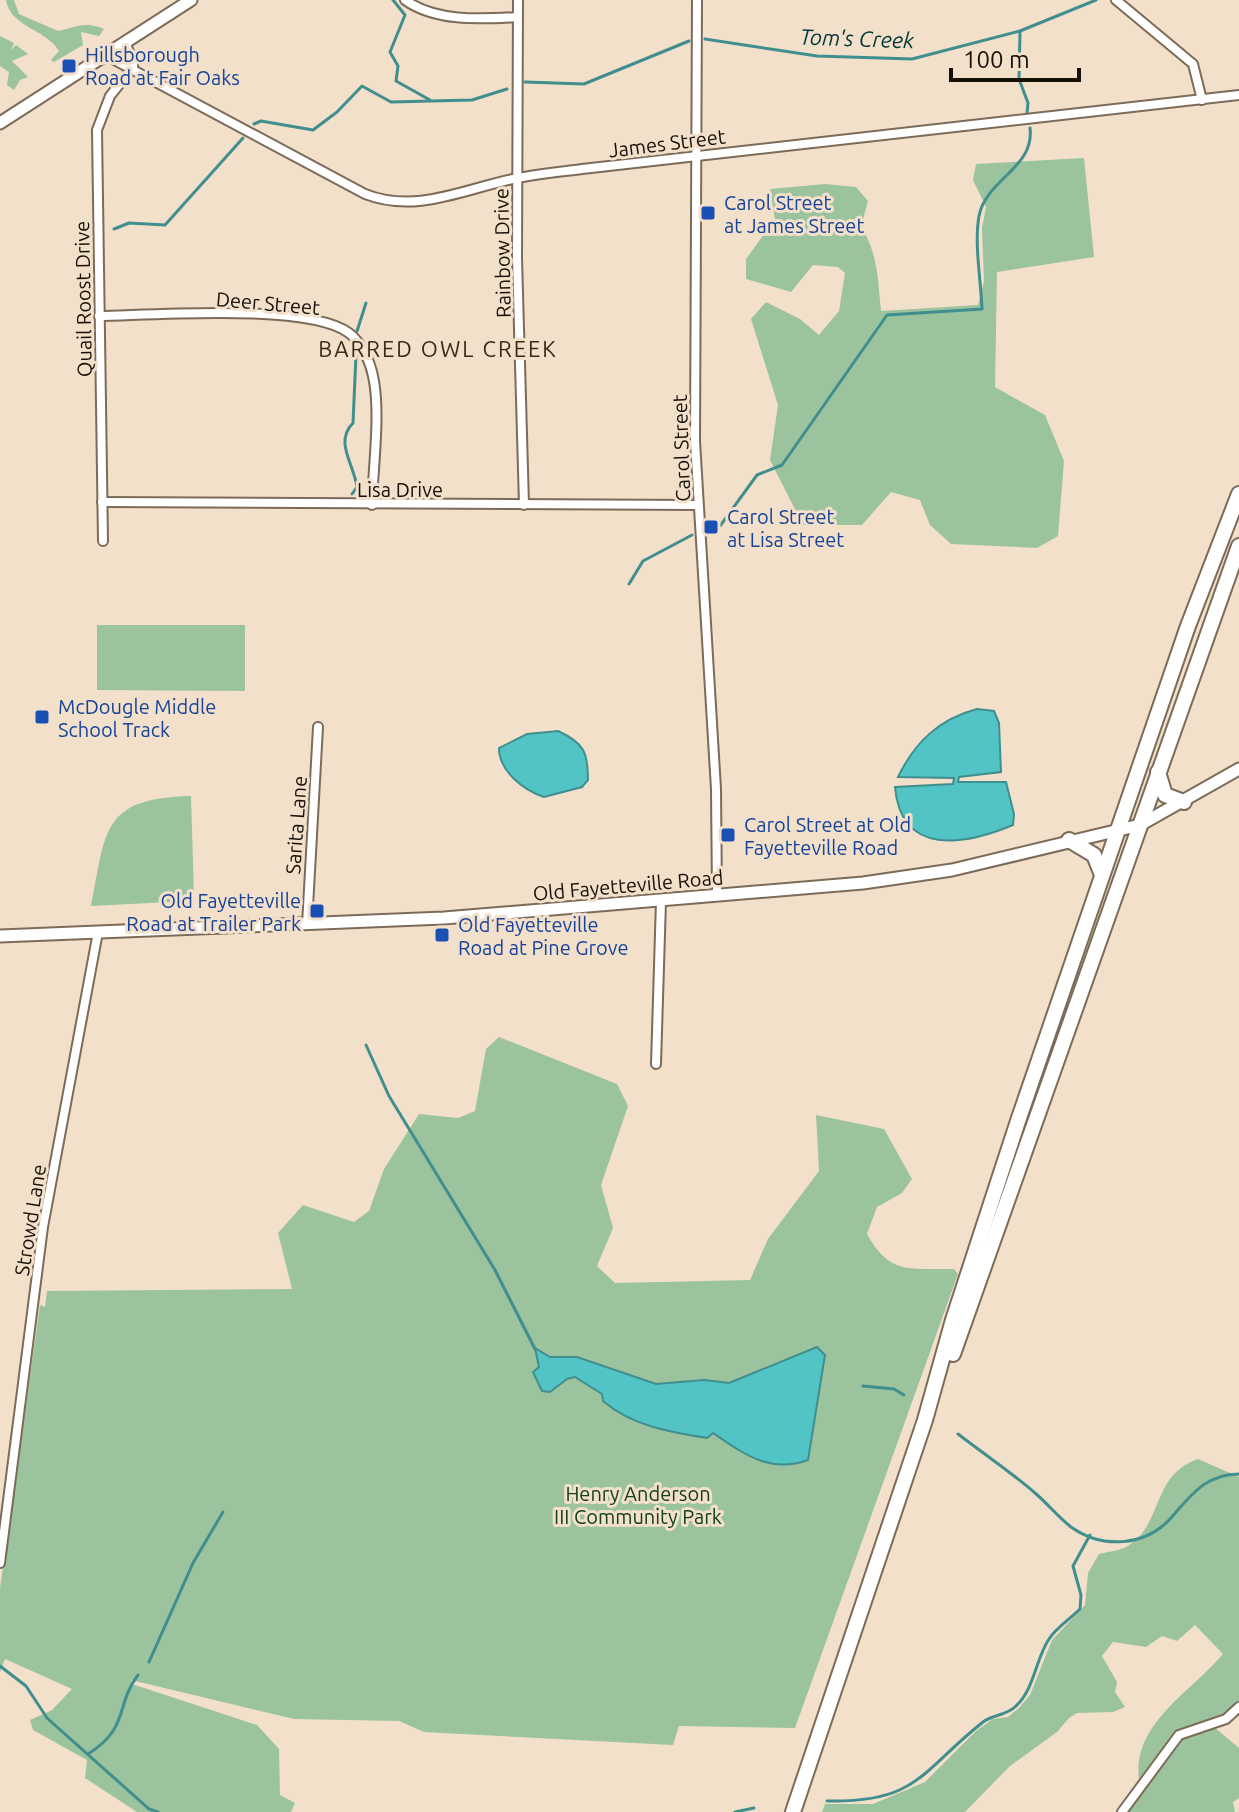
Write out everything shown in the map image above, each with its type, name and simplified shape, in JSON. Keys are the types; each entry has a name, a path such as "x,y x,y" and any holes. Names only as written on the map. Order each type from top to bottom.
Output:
{"highway":[{"path":"793,1812 925,1420 953,1320 1015,1129 1184,639 1239,494"},
{"path":"925,1420 944,1377 1239,546"},
{"path":"1158,771 1165,795 1184,802"},
{"path":"1069,840 1094,855 1102,877"}],"street":[{"path":"2,118 126,45 191,0"},
{"path":"405,0 417,9 441,16 517,17"},
{"name":"Rainbow Drive","path":"518,0 516,178 524,505"},
{"name":"Carol Street","path":"697,0 694,155 698,505 716,789 717,895"},
{"path":"1116,0 1193,64 1202,100"},
{"path":"126,45 133,67"},
{"name":"James Street","path":"107,56 377,198 439,199 516,178 694,155 1239,95"},
{"name":"Quail Roost Drive","path":"103,541 97,130 110,96 133,67"},
{"name":"Deer Street","path":"99,316 275,316 320,322 350,334 370,366 375,392 372,505"},
{"name":"Lisa Drive","path":"102,502 698,505"},
{"name":"Sarita Lane","path":"307,925 318,727"},
{"name":"Old Fayetteville Road","path":"0,936 307,925 661,901 927,875 1140,825 1239,769"},
{"path":"656,1064 661,901"},
{"name":"Strowd Lane","path":"0,1563 43,1227 98,932"},
{"path":"1122,1812 1179,1735 1226,1719 1239,1707"}],"green space":[{"path":"6,0 14,0 19,14 58,31 86,25 104,29 99,36 81,32 83,45 54,62 51,60 59,51 14,16"},
{"path":"0,36 14,43 11,50 16,45 28,54 12,61 28,77 20,80 14,90 7,85 9,72 0,66"},
{"path":"1084,158 1094,257 997,272 995,387 1045,415 1064,461 1058,536 1037,548 951,544 930,525 920,500 891,492 862,525 803,525 770,460 778,405 751,319 766,302 800,319 819,335 839,311 845,273 838,267 813,265 791,292 746,279 746,259 775,219 770,189 825,184 856,187 868,201 861,227 874,257 881,311 978,305 984,281 982,228 986,207 973,180 976,164"},
{"path":"97,625 245,625 245,691 97,690"},
{"path":"191,796 194,896 189,901 91,906 100,857 113,824 124,812 140,803"},
{"name":"Henry Anderson III Community Park","path":"499,1037 617,1084 628,1106 601,1185 613,1228 597,1266 615,1283 750,1280 768,1239 819,1171 816,1115 884,1129 912,1179 902,1193 877,1207 867,1234 884,1257 903,1267 954,1269 958,1274 795,1728 679,1726 673,1745 424,1732 399,1721 294,1719 131,1680 132,1684 257,1725 279,1749 280,1795 295,1803 291,1812 137,1812 85,1778 87,1760 33,1730 30,1720 52,1710 72,1689 5,1659 0,1672 0,1588 40,1305 45,1307 47,1291 292,1289 278,1233 303,1205 354,1222 369,1211 384,1169 419,1114 458,1118 475,1111 486,1049"},
{"path":"1198,1459 1239,1477 1239,1701 1226,1714 1175,1732 1139,1779 1139,1759 1154,1725 1223,1654 1195,1625 1177,1641 1162,1636 1146,1647 1113,1642 1102,1656 1117,1682 1115,1692 1125,1707 1113,1712 1077,1713 1069,1718 1057,1732 1010,1766 965,1812 822,1812 825,1804 873,1804 925,1782 976,1731 993,1719 1008,1717 1019,1708 1030,1695 1052,1640 1085,1605 1088,1573 1099,1554 1124,1548 1137,1539 1146,1528 1172,1477 1182,1467"},
{"path":"1214,1727 1239,1748 1239,1798 1233,1802 1235,1812 1127,1812 1180,1738"}],"water":[{"path":"977,709 994,711 999,723 1001,772 959,777 958,782 1006,782 1014,814 1013,825 956,840 938,840 922,835 909,825 900,810 895,787 953,784 954,778 898,777 912,753 930,734 951,719"},
{"path":"558,731 574,740 583,750 588,780 582,787 544,797 528,790 508,772 499,748 527,734"},
{"path":"817,1347 825,1355 808,1460 794,1464 781,1465 758,1460 713,1433 707,1438 639,1422 614,1410 603,1401 602,1394 575,1377 567,1379 550,1392 542,1391 533,1372 539,1367 535,1348 550,1357 577,1357 656,1384 704,1380 729,1383"}],"waterway":[{"path":"393,0 405,15 390,52 398,66 396,81 430,100"},
{"name":"Tom's Creek","path":"705,39 817,56 912,59 1020,31 1096,0"},
{"path":"1020,32 1019,79 1028,103 1027,113"},
{"name":"Tom's Creek","path":"525,82 584,84 689,41"},
{"name":"Tom's Creek","path":"254,124 261,121 313,130 337,112 362,86 391,102 472,100 507,89"},
{"path":"707,532 720,526 757,475 782,465 887,315 982,309 977,250 979,216 991,192 1025,153 1030,142 1030,128"},
{"name":"Tom's Creek","path":"114,229 129,223 165,225 243,138"},
{"path":"357,331 366,303"},
{"path":"352,494 357,487 345,438 353,423 356,355 353,347"},
{"path":"629,584 643,561 692,535"},
{"path":"366,1045 389,1096 495,1270 535,1349"},
{"path":"863,1386 894,1389 904,1395"},
{"path":"958,1434 1026,1485 1071,1527 1096,1539 1109,1541 1123,1542 1149,1535 1161,1528 1200,1487 1217,1478 1239,1474"},
{"path":"149,1662 193,1563 223,1512"},
{"path":"827,1801 857,1800 900,1790 916,1781 983,1722 1016,1706 1027,1691 1049,1639 1080,1609 1081,1595 1073,1566 1090,1535"},
{"path":"0,1666 26,1686 47,1718 149,1809 158,1812"},
{"path":"88,1754 110,1735 138,1675"},
{"path":"735,1812 754,1808"}],"place":[{"name":"Hillsborough Road at Fair Oaks","path":"69,66"},
{"name":"Carol Street at James Street","path":"708,213"},
{"name":"Carol Street at Lisa Street","path":"711,527"},
{"name":"McDougle Middle School Track","path":"42,717"},
{"name":"Carol Street at Old Fayetteville Road","path":"728,835"},
{"name":"Old Fayetteville Road at Trailer Park","path":"317,911"},
{"name":"Old Fayetteville Road at Pine Grove","path":"442,935"}],"district":[{"name":"BARRED OWL CREEK","path":"438,348"}]}
